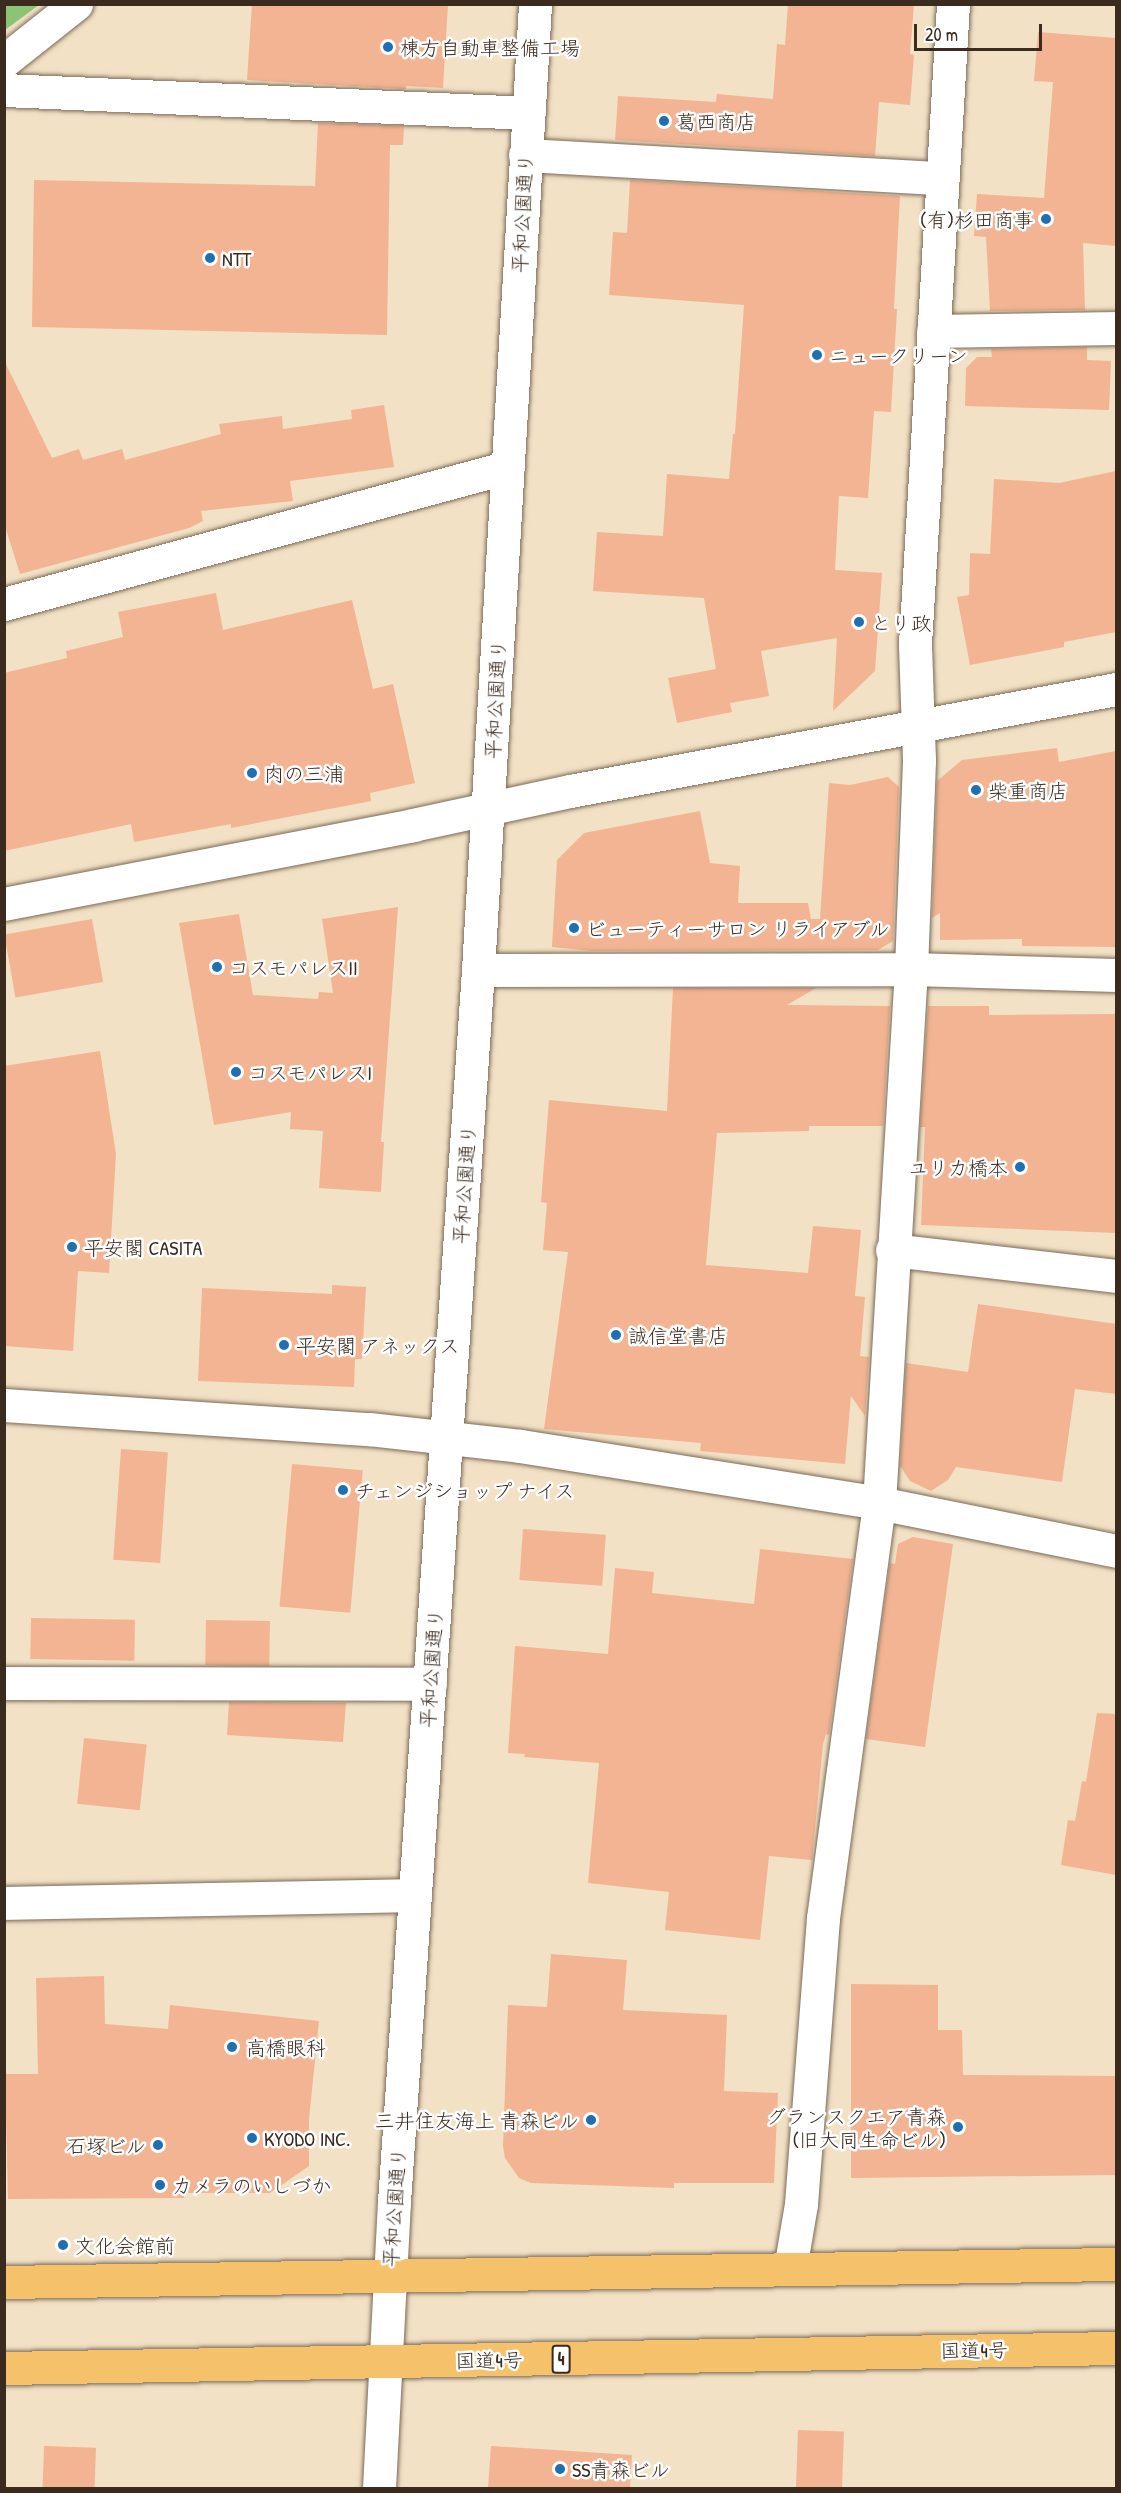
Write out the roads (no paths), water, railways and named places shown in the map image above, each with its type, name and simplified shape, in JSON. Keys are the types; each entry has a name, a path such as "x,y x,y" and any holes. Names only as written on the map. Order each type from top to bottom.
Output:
{"highway":[{"path":"4,2282 1116,2264"},
{"name":"国道4号","path":"4,2368 1116,2348"}],"street":[{"path":"4,61 76,4"},
{"name":"平和公園通り","path":"379,2488 390,2276 478,969 535,4"},
{"path":"790,2269 801,2204 823,1918 879,1503 892,1250 911,969 919,760 915,644 952,4"},
{"path":"4,90 528,114"},
{"path":"525,155 942,178"},
{"path":"933,331 1116,328"},
{"path":"4,604 508,467"},
{"path":"4,904 412,825 488,808 1116,689"},
{"path":"478,969 911,969 1116,975"},
{"path":"892,1250 1116,1276"},
{"path":"4,1405 369,1429 447,1437 879,1503 1116,1551"},
{"path":"4,1683 430,1684"},
{"path":"4,1903 415,1895"}],"place":[{"name":"棟方自動車整備工場","path":"388,47"},
{"name":"葛西商店","path":"664,121"},
{"name":"(有)杉田商事","path":"1046,219"},
{"name":"NTT","path":"210,258"},
{"name":"ニュークリーン","path":"817,355"},
{"name":"とり政","path":"859,622"},
{"name":"肉の三浦","path":"252,773"},
{"name":"柴重商店","path":"976,790"},
{"name":"ビューティーサロン リライアブル","path":"574,928"},
{"name":"コスモパレスII","path":"217,967"},
{"name":"コスモパレスI","path":"236,1072"},
{"name":"ユリカ橋本","path":"1020,1167"},
{"name":"平安閣 CASITA","path":"72,1247"},
{"name":"誠信堂書店","path":"616,1335"},
{"name":"平安閣 アネックス","path":"284,1345"},
{"name":"チェンジショップ ナイス","path":"343,1490"},
{"name":"高橋眼科","path":"232,2047"},
{"name":"三井住友海上 青森ビル","path":"591,2120"},
{"name":"グランスクエア青森 (旧大同生命ビル)","path":"958,2127"},
{"name":"KYODO INC.","path":"252,2138"},
{"name":"石塚ビル","path":"158,2145"},
{"name":"カメラのいしづか","path":"160,2185"},
{"name":"文化会館前","path":"63,2245"},
{"name":"SS青森ビル","path":"560,2469"}]}
